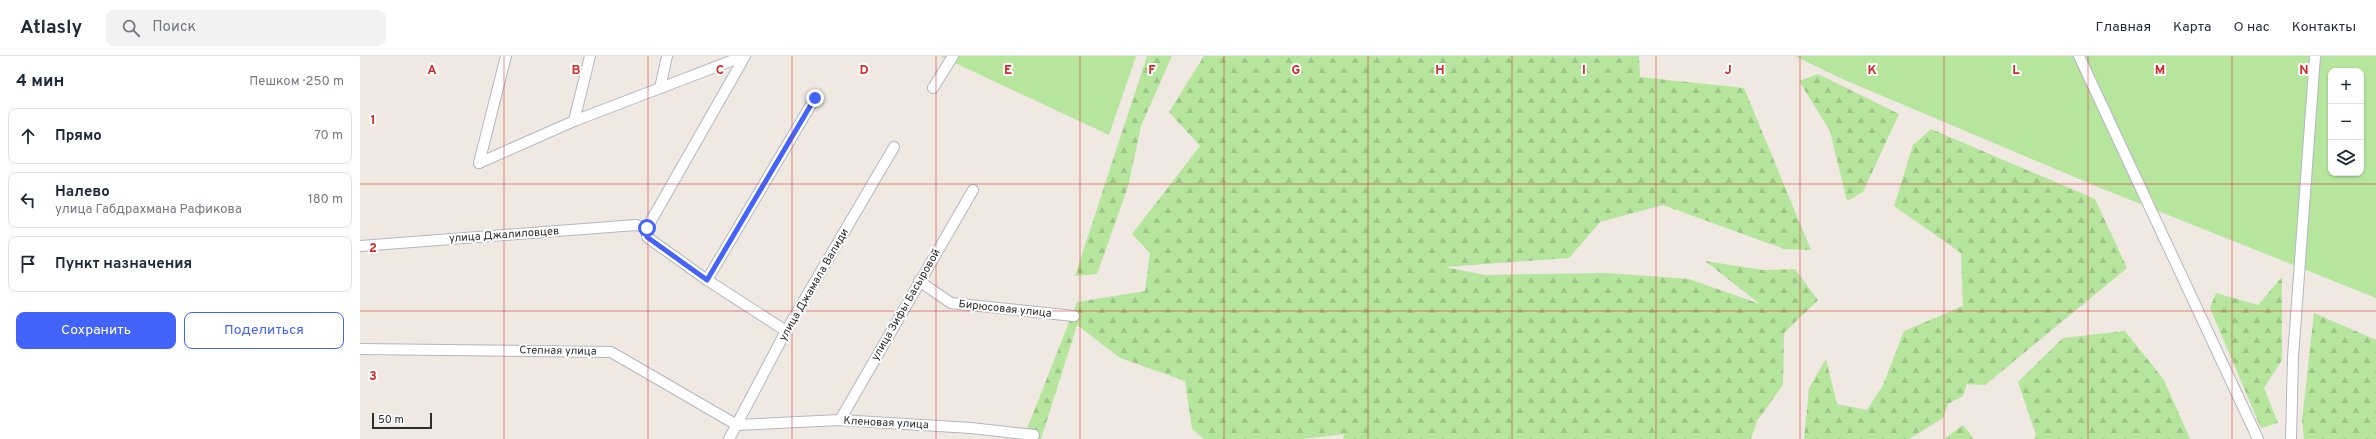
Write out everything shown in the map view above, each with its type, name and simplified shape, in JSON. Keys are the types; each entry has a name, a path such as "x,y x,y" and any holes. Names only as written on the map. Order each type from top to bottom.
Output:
{"street":[{"path":"506,56 479,163 574,121 744,56"},
{"path":"574,121 590,56"},
{"path":"660,88 667,56"},
{"path":"744,56 647,228 647,237 707,280 786,331"},
{"path":"933,88 953,56"},
{"path":"2079,56 2258,439"},
{"path":"2291,439 2293,356 2315,56"},
{"path":"707,280 815,98"},
{"name":"улица Джамала Валиди","path":"729,439 786,331 894,148"},
{"name":"улица Зифы Басыровой","path":"840,420 972,190"},
{"name":"улица Джалиловцев","path":"360,246 636,225 647,228"},
{"name":"Бирюсовая улица","path":"919,281 951,303 1074,316"},
{"name":"Степная улица","path":"360,349 611,352 737,424"},
{"name":"Кленовая улица","path":"737,424 840,420 971,428 1034,435"}],"green space":[{"path":"940,56 1136,56 1109,135"},
{"path":"1147,56 1172,56 1141,126 1128,187 1097,274 1075,276"},
{"path":"1204,56 1639,56 1640,77 1744,88 1811,250 1784,249 1663,205 1600,222 1569,258 1445,267 1485,275 1608,273 1689,279 1760,304 1705,261 1763,270 1795,269 1818,300 1784,333 1783,385 1757,421 1751,439 1343,439 1344,434 1302,439 1204,439 1192,429 1185,381 1120,358 1077,325 1041,439 1023,439 1077,302 1145,291 1150,253 1132,234 1200,146 1169,112"},
{"path":"1795,56 2376,56 2376,298 2098,187 1840,78"},
{"path":"1818,74 1899,114 1863,192 1847,201 1830,131 1799,81"},
{"path":"1931,129 2095,199 2127,268 1985,385 1967,384 1963,396 1948,404 1943,418 1909,439 1804,439 1809,388 1826,359 1837,404 1867,410 1883,385 1904,331 1963,306 1961,253 1894,206 1913,145"},
{"path":"2282,277 2282,360 2264,388 2278,423 2261,428 2210,308 2216,293 2258,305"},
{"path":"2314,313 2376,340 2376,439 2304,439 2302,420"},
{"path":"2125,331 2164,380 2190,439 2034,439 2036,435 2018,382 2063,338"},
{"path":"1963,425 1974,439 1944,439"}],"route":[{"path":"647,228 647,237 707,280 815,98"}]}
